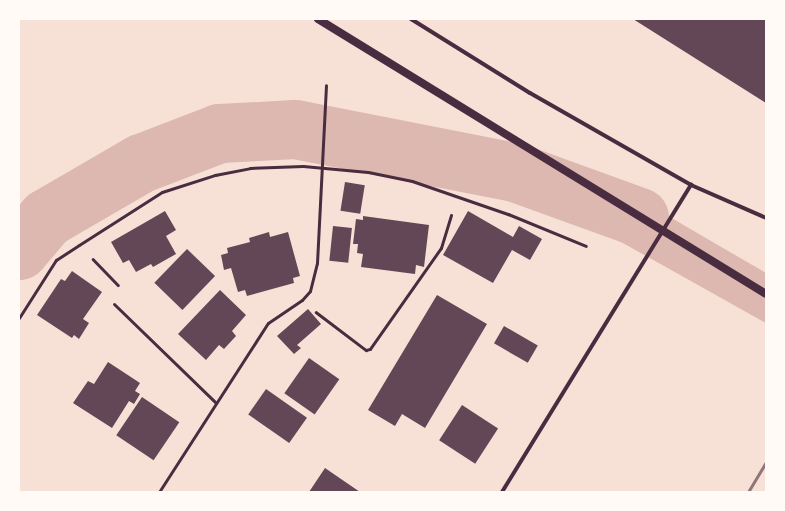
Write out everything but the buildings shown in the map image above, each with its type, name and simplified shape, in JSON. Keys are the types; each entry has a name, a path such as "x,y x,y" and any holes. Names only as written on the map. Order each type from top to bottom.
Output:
{"main road":[{"path":"318,19 766,294"}],"street":[{"path":"411,19 530,93 691,185 766,218"},
{"path":"502,492 691,185"}],"lane":[{"path":"160,492 268,323 302,300 310,291 317,263 326,85"},
{"path":"19,318 56,260 79,245 162,192 215,175 250,168 322,168 368,172 412,181 508,214 586,246"},
{"path":"114,304 216,403"}],"path":[{"path":"302,300 329,324 366,350 370,349 440,248 457,197"},
{"path":"79,245 120,287 114,304"}],"shaded area":[{"path":"587,176 632,195 766,273 766,323 562,209 568,190"}],"waterway":[{"path":"19,250 46,218 141,163 219,133 295,129 515,172 639,217"}],"railway":[{"path":"748,492 766,462"}]}
